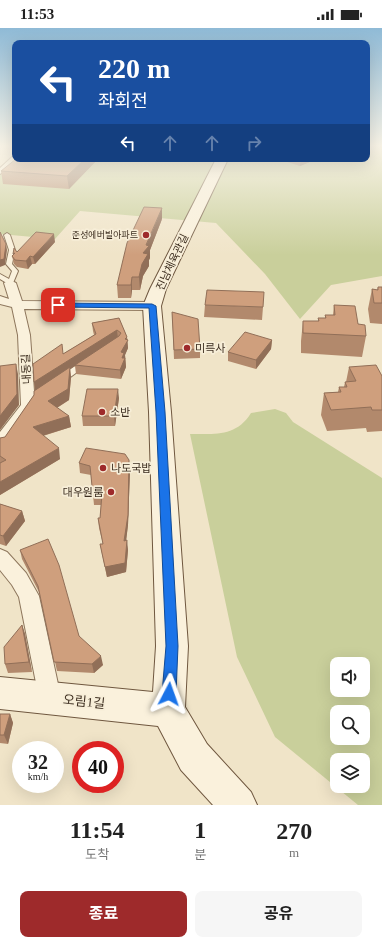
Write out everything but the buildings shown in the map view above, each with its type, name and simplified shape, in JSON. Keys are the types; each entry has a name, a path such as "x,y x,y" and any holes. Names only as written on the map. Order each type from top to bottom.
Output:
{"street":[{"name":"진남체육관길","path":"168,710 172,646 160,412 152,306 158,289 211,182"},
{"name":"내동길","path":"0,443 25,410 31,399 24,335 17,305 5,280"},
{"path":"0,300 17,305 152,306"},
{"path":"0,557 19,579 29,596 50,698"},
{"name":"오림1길","path":"0,693 168,710"},
{"path":"168,710 194,757 238,805"}],"lane":[{"path":"5,280 15,272 9,264 12,250 7,234"},
{"path":"53,384 91,359"}],"green space":[{"path":"0,182 382,182 382,276 331,285 300,319 265,274 216,223 80,211 55,239 0,234"},
{"path":"275,409 286,413 293,422 382,478 382,805 358,805 343,793 370,793 370,753 330,753 330,782 275,737 237,657 190,434 216,434 232,430 245,421 251,413"}],"place":[{"name":"준성에버빌아파트","path":"146,235"},
{"name":"미륵사","path":"187,348"},
{"name":"소반","path":"102,412"},
{"name":"나도국밥","path":"103,468"},
{"name":"대우원룸","path":"111,492"}],"route":[{"path":"58,305 152,306 153,336 160,412 172,646 169,694"}]}
